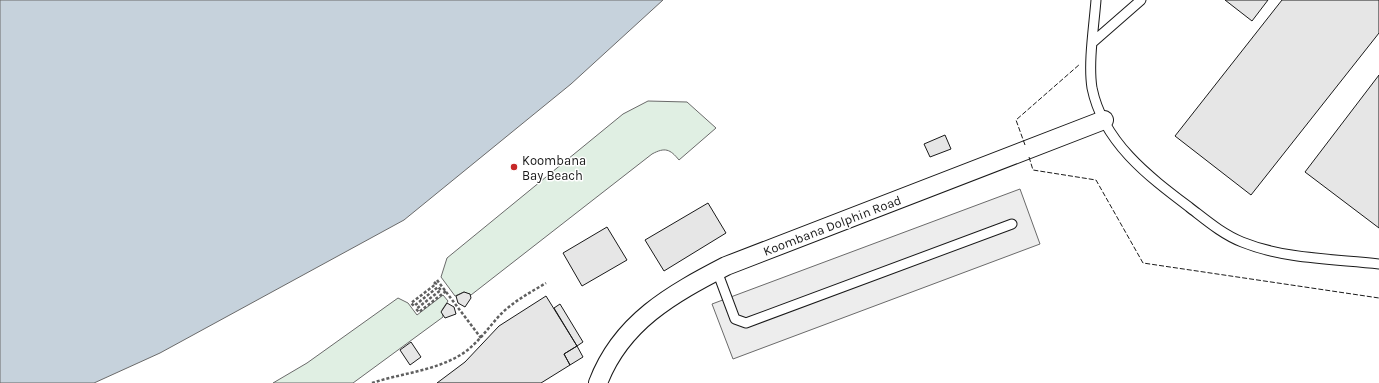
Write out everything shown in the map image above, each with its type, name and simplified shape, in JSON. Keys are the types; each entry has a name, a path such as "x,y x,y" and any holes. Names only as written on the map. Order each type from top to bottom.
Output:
{"street":[{"name":"Koombana Dolphin Road","path":"598,383 612,356 642,318 664,300 717,271 1104,120"}],"lane":[{"path":"1096,0 1091,75 1092,88 1097,105 1119,146 1140,168 1224,233 1242,242 1278,253 1379,264"},
{"path":"1093,42 1141,0"},
{"path":"717,271 735,319 746,323 1012,224"}],"path":[{"path":"437,280 482,338"},
{"path":"434,282 436,284 411,303 414,306 438,287 440,290 416,309 419,312 446,291"},
{"path":"372,383 446,363 461,355 482,338 494,322 513,304 546,283"}],"green space":[{"path":"648,101 687,102 716,128 679,160 673,153 667,150 660,150 652,154 471,295 464,292 455,296 441,277 447,258 623,114"},
{"path":"443,295 448,301 442,310 443,317 353,383 273,383 307,363 398,298 408,303 417,315"}],"shaded area":[{"path":"0,0 663,0 571,84 404,220 160,353 94,383 0,383"},
{"path":"1020,189 1040,244 733,359 712,304"}],"building":[{"path":"1225,0 1268,0 1252,21"},
{"path":"1282,0 1379,0 1379,33 1251,195 1175,136"},
{"path":"1379,75 1379,228 1305,172"},
{"path":"945,135 951,149 930,157 924,144"},
{"path":"708,203 726,233 664,271 645,240"},
{"path":"607,227 627,260 582,286 563,253"},
{"path":"464,292 470,294 471,298 465,307 458,303 456,296"},
{"path":"546,296 577,346 564,354 570,365 541,383 437,383 465,362 499,326"},
{"path":"447,303 454,307 456,314 445,318 441,312"},
{"path":"560,304 583,342 577,346 554,308"},
{"path":"411,342 421,357 410,365 400,350"},
{"path":"577,346 583,357 570,365 564,354"}],"fence":[{"path":"1025,145 1016,120 1080,64"},
{"path":"1029,157 1033,170 1096,180 1143,263 1379,298"}],"place":[{"name":"Koombana Bay Beach","path":"514,167"}]}
